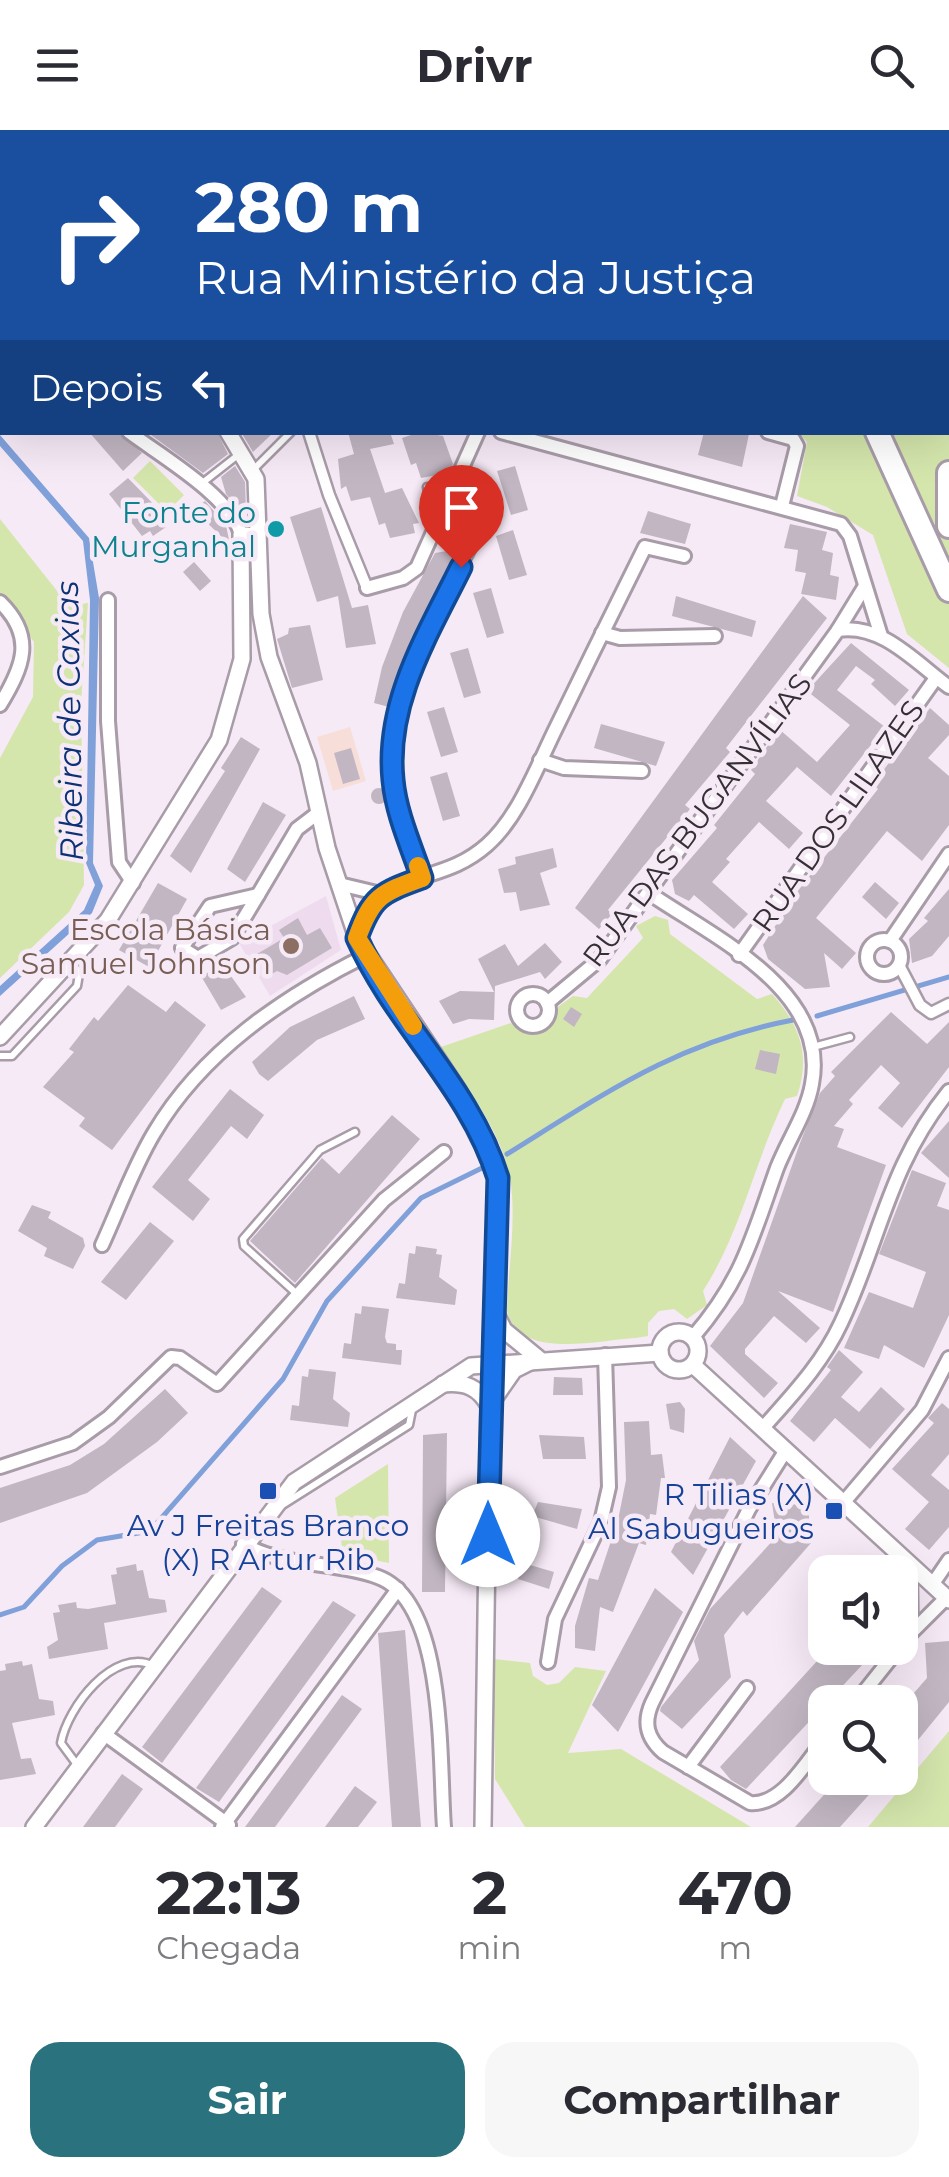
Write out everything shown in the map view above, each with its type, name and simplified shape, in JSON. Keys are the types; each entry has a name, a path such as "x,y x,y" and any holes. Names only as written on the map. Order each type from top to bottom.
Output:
{"highway":[{"path":"878,435 949,590"},
{"path":"949,473 949,526"}],"street":[{"path":"0,1037 72,963 134,882 219,740 232,705 242,659 240,534 233,516 200,485 133,435"},
{"path":"230,435 252,471 261,624 308,763 318,813 357,938 365,956 458,1090 488,1144 498,1178 490,1362 483,1827"},
{"path":"311,435 329,495 367,588 403,578 417,568 477,435"},
{"path":"512,435 841,524 850,536 881,636"},
{"path":"779,435 793,439 797,446 782,506"},
{"path":"422,878 392,779 396,717 406,680 492,504"},
{"path":"240,534 258,533"},
{"path":"357,938 367,910 381,894 467,858 494,838 540,760 645,547 684,556"},
{"name":"RUA DAS BUGANVÍLIAS","path":"548,1003 600,959 838,630 865,586"},
{"path":"108,600 108,721 119,862 134,882"},
{"path":"0,602 20,627 25,647 23,663 0,704"},
{"path":"838,630 855,627 881,636 949,687"},
{"path":"602,633 620,638 715,636"},
{"name":"RUA DOS LILAZES","path":"739,955 936,678"},
{"path":"540,760 564,768 642,770"},
{"path":"258,895 210,906 182,948 198,958 226,942 258,895 297,829 318,813"},
{"path":"890,942 949,854"},
{"path":"339,884 381,894"},
{"path":"650,893 739,955 795,1005 813,1047 812,1088 743,1268 693,1337"},
{"path":"899,965 891,973 880,974 868,962 874,944 890,942 899,948 899,965 916,996 931,1012 949,1004"},
{"path":"102,1246 152,1135 204,1070 290,996 365,956"},
{"path":"762,1429 814,1370 840,1325 884,1200 907,1154 949,1091"},
{"path":"0,1467 72,1443 109,1417 171,1357 180,1358 216,1384 384,1200 444,1152"},
{"path":"494,1308 504,1330 538,1358"},
{"path":"682,1332 693,1337 698,1348 693,1365 682,1370 670,1368 660,1353 662,1342 670,1334 682,1332"},
{"path":"34,1827 243,1544 294,1482 460,1370 490,1362 660,1353"},
{"path":"548,1662 556,1619 600,1522 609,1487 605,1355"},
{"path":"489,1406 514,1370 538,1358"},
{"path":"843,1503 912,1422 949,1358"},
{"path":"693,1365 900,1555"},
{"path":"437,1385 472,1386 483,1394 489,1406"},
{"path":"786,1450 749,1509 647,1713 654,1743 742,1801 760,1804 780,1793 808,1760"},
{"path":"243,1544 272,1558 374,1575 398,1589 424,1630 444,1827"},
{"path":"932,1584 949,1560"},
{"path":"918,1571 948,1599 918,1627"},
{"path":"104,1733 226,1825 398,1589"},
{"path":"870,1685 886,1665"},
{"path":"688,1767 747,1688"}],"lane":[{"path":"252,471 287,435"},
{"path":"200,485 243,452"},
{"path":"427,487 432,502 444,510"},
{"path":"0,1056 12,1056 78,986 79,974 72,963"},
{"path":"813,1047 850,1037"},
{"path":"298,1295 244,1246 242,1239 320,1150 355,1132"},
{"path":"79,1766 61,1743 79,1702 127,1662 144,1661 154,1666"}],"shaded area":[{"path":"350,727 366,781 333,791 317,737"},
{"name":"Escola Básica Samuel Johnson","path":"326,896 341,950 270,996 239,943"}],"green space":[{"path":"801,435 949,435 949,668 907,634 873,535 827,507 797,496 807,442"},
{"path":"150,461 184,495 167,512 133,478"},
{"path":"0,519 69,606 88,603 81,703 84,885 69,912 0,978 0,758 33,697 34,642 0,596"},
{"path":"655,916 668,920 670,934 757,999 772,994 796,1029 803,1054 801,1081 797,1096 785,1099 727,1245 703,1291 707,1305 687,1319 674,1309 659,1311 648,1323 648,1336 581,1344 543,1342 514,1327 507,1311 513,1211 510,1178 499,1143 481,1109 438,1048 511,1023 525,1033 542,1032 559,1006 573,996 587,998 643,938 636,926"},
{"path":"388,1464 389,1563 343,1554 335,1498"},
{"path":"494,1659 530,1663 533,1676 547,1685 559,1683 575,1667 606,1671 568,1753 621,1749 751,1827 525,1827 495,1779"},
{"path":"949,1731 949,1827 868,1827 895,1795 918,1795 918,1768"}],"water":[{"path":"0,435 89,538 99,598 93,863 103,886 92,913 0,996 0,986 84,910 95,885 86,863 90,600 83,541 0,446"}],"building":[{"path":"92,435 122,435 142,453 123,471"},
{"path":"151,435 218,435 228,454 203,473"},
{"path":"243,435 271,435 253,452"},
{"path":"349,435 391,435 394,444 370,449 385,493 402,488 419,523 413,524 415,533 390,538 385,523 379,525 370,497 351,501 346,486 341,489 338,459 354,454"},
{"path":"703,435 749,435 742,467 698,455"},
{"path":"443,436 453,464 449,473 421,478 416,463 411,465 402,438"},
{"path":"235,466 245,482 246,510 242,513 226,494 221,477"},
{"path":"515,466 528,510 511,515 497,471"},
{"path":"474,471 484,476 477,496 484,499 414,635 389,707 374,703 382,667 403,612 435,553 447,551 442,537"},
{"path":"128,478 165,516 160,520 166,527 153,536 150,531 142,536 109,494"},
{"path":"205,501 226,525 230,545 194,510"},
{"path":"321,507 352,608 368,605 376,644 346,648 338,596 317,602 290,517"},
{"path":"648,511 691,524 685,544 640,533"},
{"path":"790,524 827,532 822,550 833,553 830,575 839,577 836,600 801,594 806,573 795,571 798,550 784,548"},
{"path":"513,530 527,575 509,580 496,536"},
{"path":"194,562 211,581 200,591 183,572"},
{"path":"491,588 504,633 487,638 473,593"},
{"path":"676,596 756,621 752,637 672,616"},
{"path":"803,596 827,618 726,748 730,752 685,805 690,809 608,910 612,914 599,929 575,908"},
{"path":"310,625 323,680 292,688 277,639 288,634 289,628"},
{"path":"851,643 909,690 895,706 871,684 875,680 856,666 837,690 885,727 831,796 797,767 766,801 803,833 789,849 759,822 726,859 730,862 712,882 748,914 734,929 694,895 689,901 675,894 672,880 717,828 714,825 755,774 751,770 779,729 817,762 850,725 807,691"},
{"path":"468,648 481,693 464,698 450,653"},
{"path":"444,707 458,752 441,757 427,712"},
{"path":"930,708 949,725 949,735 928,758 949,776 949,825 922,861 887,831 816,918 856,953 842,969 824,953 830,987 805,989 768,959 763,945 797,892 878,789 873,784"},
{"path":"601,724 665,742 656,766 594,748"},
{"path":"241,737 260,749 191,873 170,856 225,771 221,768"},
{"path":"351,748 360,779 343,784 334,753"},
{"path":"447,772 460,816 443,821 430,777"},
{"path":"379,788 387,796 379,804 371,796"},
{"path":"263,802 286,815 245,882 227,869"},
{"path":"553,848 557,867 540,873 550,905 520,911 516,892 504,893 498,869 516,864 515,857"},
{"path":"875,882 899,903 886,919 862,897"},
{"path":"158,883 187,899 149,967 119,950"},
{"path":"949,889 949,936 932,956 912,963 909,939 928,921 924,918"},
{"path":"298,918 307,935 320,928 332,948 287,975 277,971 270,975 257,954 284,938 279,930"},
{"path":"545,943 562,962 545,979 540,972 495,986 494,1020 469,1019 453,1024 439,1001 460,991 494,992 478,959 505,944 518,966"},
{"path":"223,965 246,997 221,1010 201,976"},
{"path":"128,985 166,1012 175,1001 206,1025 112,1150 79,1126 85,1118 43,1087 74,1052 69,1049 94,1017 98,1021"},
{"path":"354,996 365,1019 317,1040 268,1081 259,1074 252,1062 290,1027"},
{"path":"571,1007 582,1014 574,1027 563,1019"},
{"path":"891,1012 927,1044 949,1022 949,1067 902,1128 878,1108 900,1083 881,1065 849,1100 853,1104 834,1126 844,1129 837,1147 886,1165 833,1312 778,1291 820,1328 806,1343 774,1316 745,1349 745,1354 778,1383 764,1398 710,1346 743,1303 820,1093 835,1076 831,1072"},
{"path":"760,1050 780,1054 776,1074 755,1069"},
{"path":"230,1089 264,1115 247,1139 231,1126 188,1180 210,1199 193,1221 152,1187"},
{"path":"392,1115 420,1139 295,1283 250,1241 322,1158 339,1174"},
{"path":"949,1121 949,1178 921,1153"},
{"path":"912,1170 946,1183 937,1206 949,1210 949,1315 924,1368 884,1345 879,1359 844,1348 869,1292 913,1308 926,1272 879,1254"},
{"path":"32,1205 51,1212 48,1218 83,1238 85,1246 73,1269 44,1256 47,1248 18,1231"},
{"path":"150,1222 174,1241 126,1300 101,1282"},
{"path":"416,1246 437,1249 436,1254 442,1255 439,1277 457,1290 455,1305 396,1298 399,1283 405,1284 409,1253 415,1254"},
{"path":"362,1306 389,1309 385,1337 387,1343 396,1344 396,1350 402,1350 401,1365 342,1358 344,1343 351,1344 355,1313 361,1314"},
{"path":"839,1350 863,1372 841,1397 859,1412 881,1387 905,1409 870,1449 835,1418 814,1442 790,1421 831,1370 827,1367"},
{"path":"309,1369 336,1372 333,1399 350,1413 348,1427 290,1420 292,1405 299,1406 302,1376 308,1377"},
{"path":"554,1377 582,1378 583,1395 553,1395"},
{"path":"165,1389 188,1413 157,1442 87,1493 0,1523 0,1488 70,1465 104,1444"},
{"path":"680,1402 685,1409 684,1433 670,1429 666,1404"},
{"path":"942,1403 949,1409 949,1454 931,1475 949,1490 949,1527 929,1550 905,1529 929,1502 892,1469 934,1423 928,1418"},
{"path":"649,1421 651,1455 662,1454 665,1478 661,1478 656,1515 650,1514 646,1545 639,1543 613,1612 600,1607 595,1651 575,1648 575,1626 589,1578 598,1580 618,1520 626,1480 624,1422"},
{"path":"447,1433 445,1592 422,1592 423,1435"},
{"path":"539,1435 584,1437 586,1459 543,1459"},
{"path":"730,1437 756,1461 693,1575 671,1552"},
{"path":"538,1502 582,1509 577,1529 532,1516"},
{"path":"772,1503 808,1505 811,1543 747,1616 743,1611 724,1635 731,1677 682,1729 660,1711 661,1707 699,1660 694,1641 710,1609 777,1536"},
{"path":"523,1563 554,1572 549,1589 518,1579"},
{"path":"136,1564 137,1571 143,1570 149,1598 165,1600 167,1612 104,1623 108,1649 49,1659 47,1647 58,1640 53,1613 60,1612 58,1605 76,1602 77,1608 88,1609 116,1604 111,1575 117,1574 116,1568"},
{"path":"262,1587 282,1601 162,1763 142,1747"},
{"path":"655,1588 683,1612 618,1732 592,1705"},
{"path":"333,1601 356,1615 219,1802 196,1788"},
{"path":"405,1630 421,1827 392,1827 378,1633"},
{"path":"949,1641 949,1702 918,1740 918,1688 927,1678 925,1643"},
{"path":"22,1661 23,1666 32,1664 39,1699 53,1701 55,1715 12,1723 21,1759 31,1758 36,1774 0,1780 0,1671 6,1670 5,1664"},
{"path":"813,1665 862,1665 843,1685 808,1685 808,1723 746,1789 720,1767"},
{"path":"342,1695 362,1709 275,1827 245,1827"},
{"path":"122,1774 143,1789 115,1827 83,1827"},
{"path":"355,1786 377,1802 358,1827 325,1827"},
{"path":"824,1795 869,1795 840,1827 795,1827"}],"waterway":[{"path":"817,1016 949,977"},
{"path":"507,1154 610,1091 677,1056 793,1020"},
{"path":"0,1615 24,1607 62,1566 97,1540 150,1531 283,1379 327,1301 421,1198 484,1167"}],"slow traffic":[{"path":"413,1026 357,938 367,910 381,894 422,878 418,866"}],"place":[{"name":"Fonte do Murganhal","path":"276,529"},
{"name":"Escola Básica Samuel Johnson","path":"291,946"},
{"name":"Av J Freitas Branco (X) R Artur Rib","path":"268,1491"},
{"name":"R Tilias (X) Al Sabugueiros","path":"834,1511"}],"route":[{"path":"461,567 406,680 393,736 392,779 422,878 381,894 367,910 357,938 365,956 458,1090 488,1144 498,1178 488,1535"}],"water label":[{"name":"Ribeira de Caxias","path":"69,721"}]}
